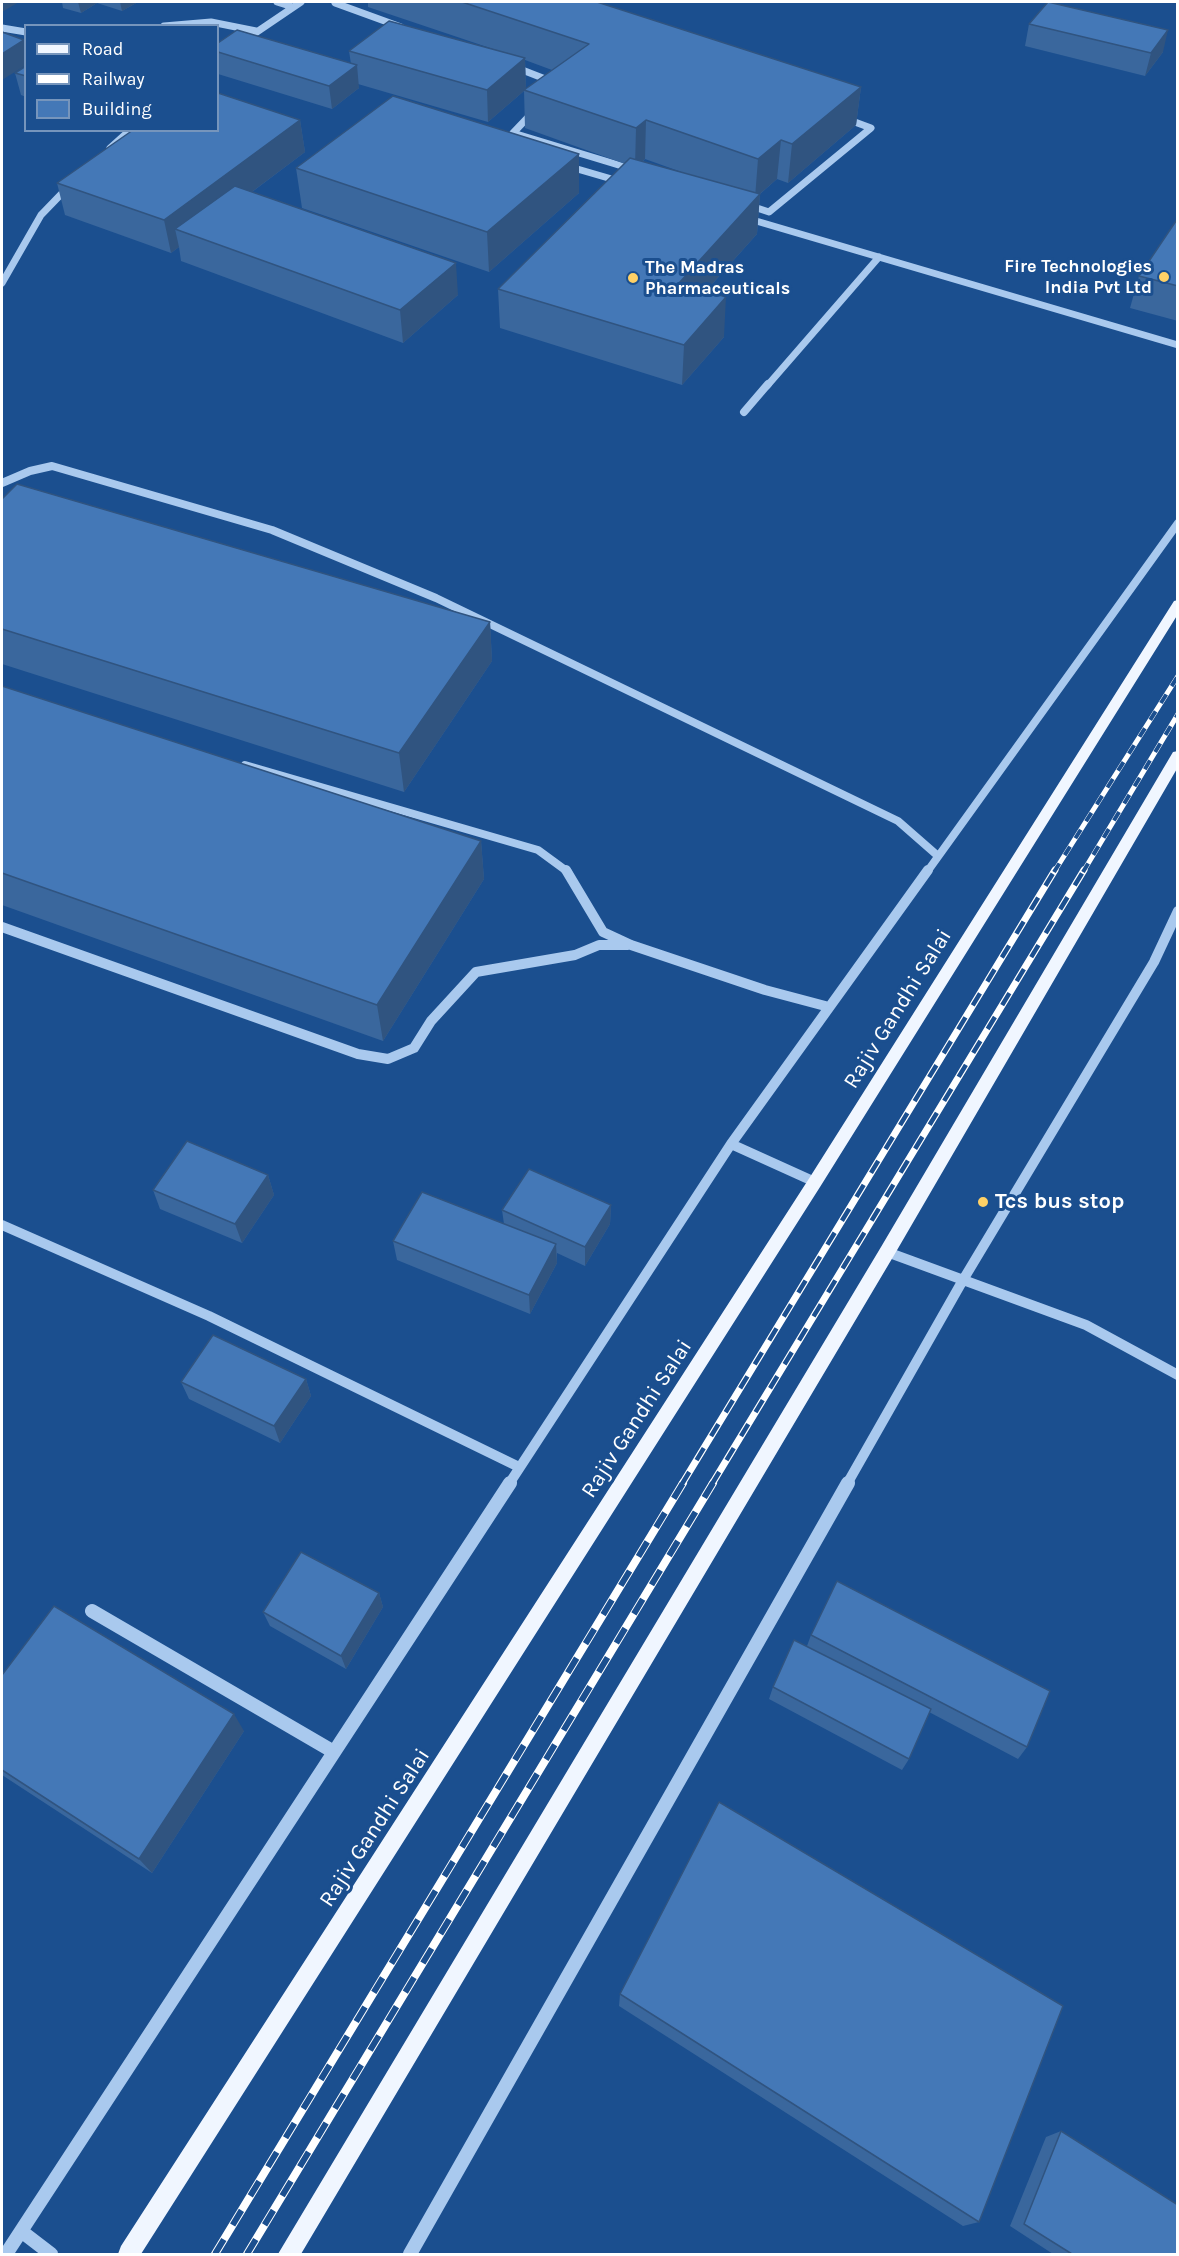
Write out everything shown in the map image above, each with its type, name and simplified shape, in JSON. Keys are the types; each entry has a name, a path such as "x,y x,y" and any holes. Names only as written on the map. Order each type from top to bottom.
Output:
{"main road":[{"name":"Rajiv Gandhi Salai","path":"129,2254 815,1182 1178,604"},
{"path":"289,2254 887,1252 1178,755"}],"street":[{"path":"277,2 293,7"},
{"path":"233,49 301,2"},
{"path":"337,2 335,3 414,32"},
{"path":"175,24 209,20 256,31"},
{"path":"2,28 24,32"},
{"path":"504,64 561,84 553,92"},
{"path":"537,108 513,133 647,174"},
{"path":"736,201 770,212 871,128 837,116"},
{"path":"105,152 128,132"},
{"path":"563,164 630,184"},
{"path":"2,283 41,215 73,182"},
{"path":"732,214 1178,345"},
{"path":"744,412 879,257"},
{"path":"2,483 30,471 52,466 272,530 436,598 898,821 938,856"},
{"path":"6,2254 731,1144 1178,523"},
{"path":"230,761 538,850 570,873 581,899 603,932 631,945 765,990 829,1006"},
{"path":"410,2254 963,1280 1154,962 1178,911"},
{"path":"2,927 358,1054 388,1059 414,1048 431,1021 476,972 575,955 599,945 631,945"},
{"path":"731,1144 815,1182"},
{"path":"2,1225 209,1316 519,1467"},
{"path":"887,1252 1086,1325 1178,1375"},
{"path":"92,1611 333,1752"},
{"path":"21,2231 51,2254"}],"building":[{"path":"462,2 597,2 861,87 792,144 781,140 758,159 646,120 636,128 524,90 589,44"},
{"path":"1048,2 1168,30 1151,53 1029,24"},
{"path":"389,21 525,58 487,90 349,51"},
{"path":"237,30 357,65 329,86 219,52 219,42"},
{"path":"2,32 24,40 2,54"},
{"path":"24,67 24,75 15,73"},
{"path":"219,93 300,120 164,220 57,183 130,132 219,132"},
{"path":"393,96 579,154 487,232 296,168"},
{"name":"The Madras Pharmaceuticals","path":"630,158 760,194 679,283 726,297 684,345 498,289"},
{"path":"235,186 456,263 400,310 175,229"},
{"path":"1178,218 1178,286 1139,276"},
{"path":"17,484 490,622 399,753 2,629 2,499"},
{"path":"2,686 481,841 377,1005 2,873"},
{"path":"187,1141 268,1175 235,1224 153,1190"},
{"path":"529,1169 611,1205 585,1247 502,1210"},
{"path":"422,1192 556,1244 529,1295 393,1241"},
{"path":"213,1335 306,1379 274,1426 181,1382"},
{"path":"301,1552 379,1593 341,1656 263,1612"},
{"path":"837,1581 1050,1691 1027,1747 811,1635"},
{"path":"54,1606 234,1714 139,1859 2,1770 2,1675"},
{"path":"794,1640 931,1709 909,1759 773,1687"},
{"path":"719,1802 1063,2006 979,2222 620,1994"},
{"path":"1061,2131 1178,2205 1178,2254 1072,2254 1024,2224"}],"railway":[{"path":"1054,872 1178,676"},
{"path":"1083,872 1178,714"},
{"path":"682,1484 1055,870"},
{"path":"712,1484 1084,870"},
{"path":"215,2254 683,1483"},
{"path":"247,2254 713,1483"}],"place":[{"name":"Fire Technologies India Pvt Ltd","path":"1164,277"},
{"name":"The Madras Pharmaceuticals","path":"633,278"},
{"name":"Tcs bus stop","path":"983,1202"}]}
